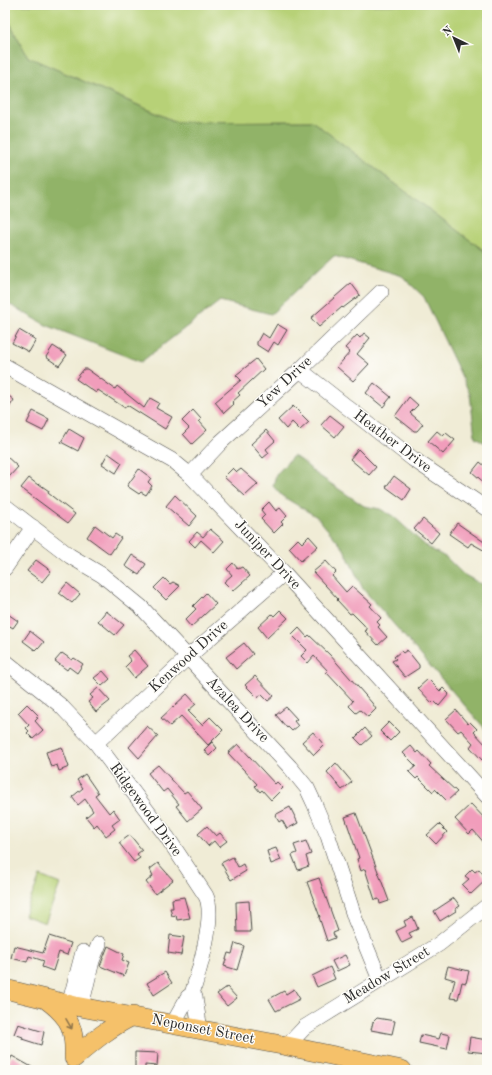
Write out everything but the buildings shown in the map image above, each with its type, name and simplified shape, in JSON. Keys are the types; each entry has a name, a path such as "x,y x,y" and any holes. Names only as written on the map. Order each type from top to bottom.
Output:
{"main road":[{"name":"Neponset Street","path":"5,989 75,1006 287,1046 392,1069"},
{"path":"45,999 57,1008 70,1025 75,1037 71,1064"},
{"path":"71,1064 102,1010"},
{"path":"71,1064 94,1040 113,1026 134,1016"}],"street":[{"name":"Yew Drive","path":"190,474 220,442 300,370 381,292"},
{"name":"Juniper Drive","path":"5,366 173,461 190,474 284,573 487,796"},
{"name":"Heather Drive","path":"300,370 413,459 487,509"},
{"name":"Azalea Drive","path":"5,506 70,556 102,575 130,597 290,767 307,788 328,836 355,919 380,980"},
{"path":"5,568 33,527"},
{"name":"Kenwood Drive","path":"96,744 188,657 284,573"},
{"name":"Ridgewood Drive","path":"5,661 60,705 96,744 167,837 210,904 209,917 192,994 188,997 173,1024"},
{"name":"Meadow Street","path":"287,1046 305,1027 439,944 487,906"},
{"path":"75,1006 99,944"},
{"path":"75,1006 83,952"},
{"name":"Ridgewood Drive","path":"192,994 195,997 200,1030"}],"green space":[{"path":"5,5 487,5 487,253 312,121 177,122 28,57 5,14"},
{"path":"5,14 28,57 176,122 312,121 487,253 487,444 475,437 470,394 424,297 402,276 334,256 271,314 220,301 141,362 46,325 5,302"},
{"path":"293,456 301,460 315,473 364,506 380,509 393,516 427,547 447,558 463,574 479,583 487,585 487,731 363,589 344,549 317,517 282,496 273,486 276,475"},
{"path":"40,876 60,884 45,923 24,915"}]}
